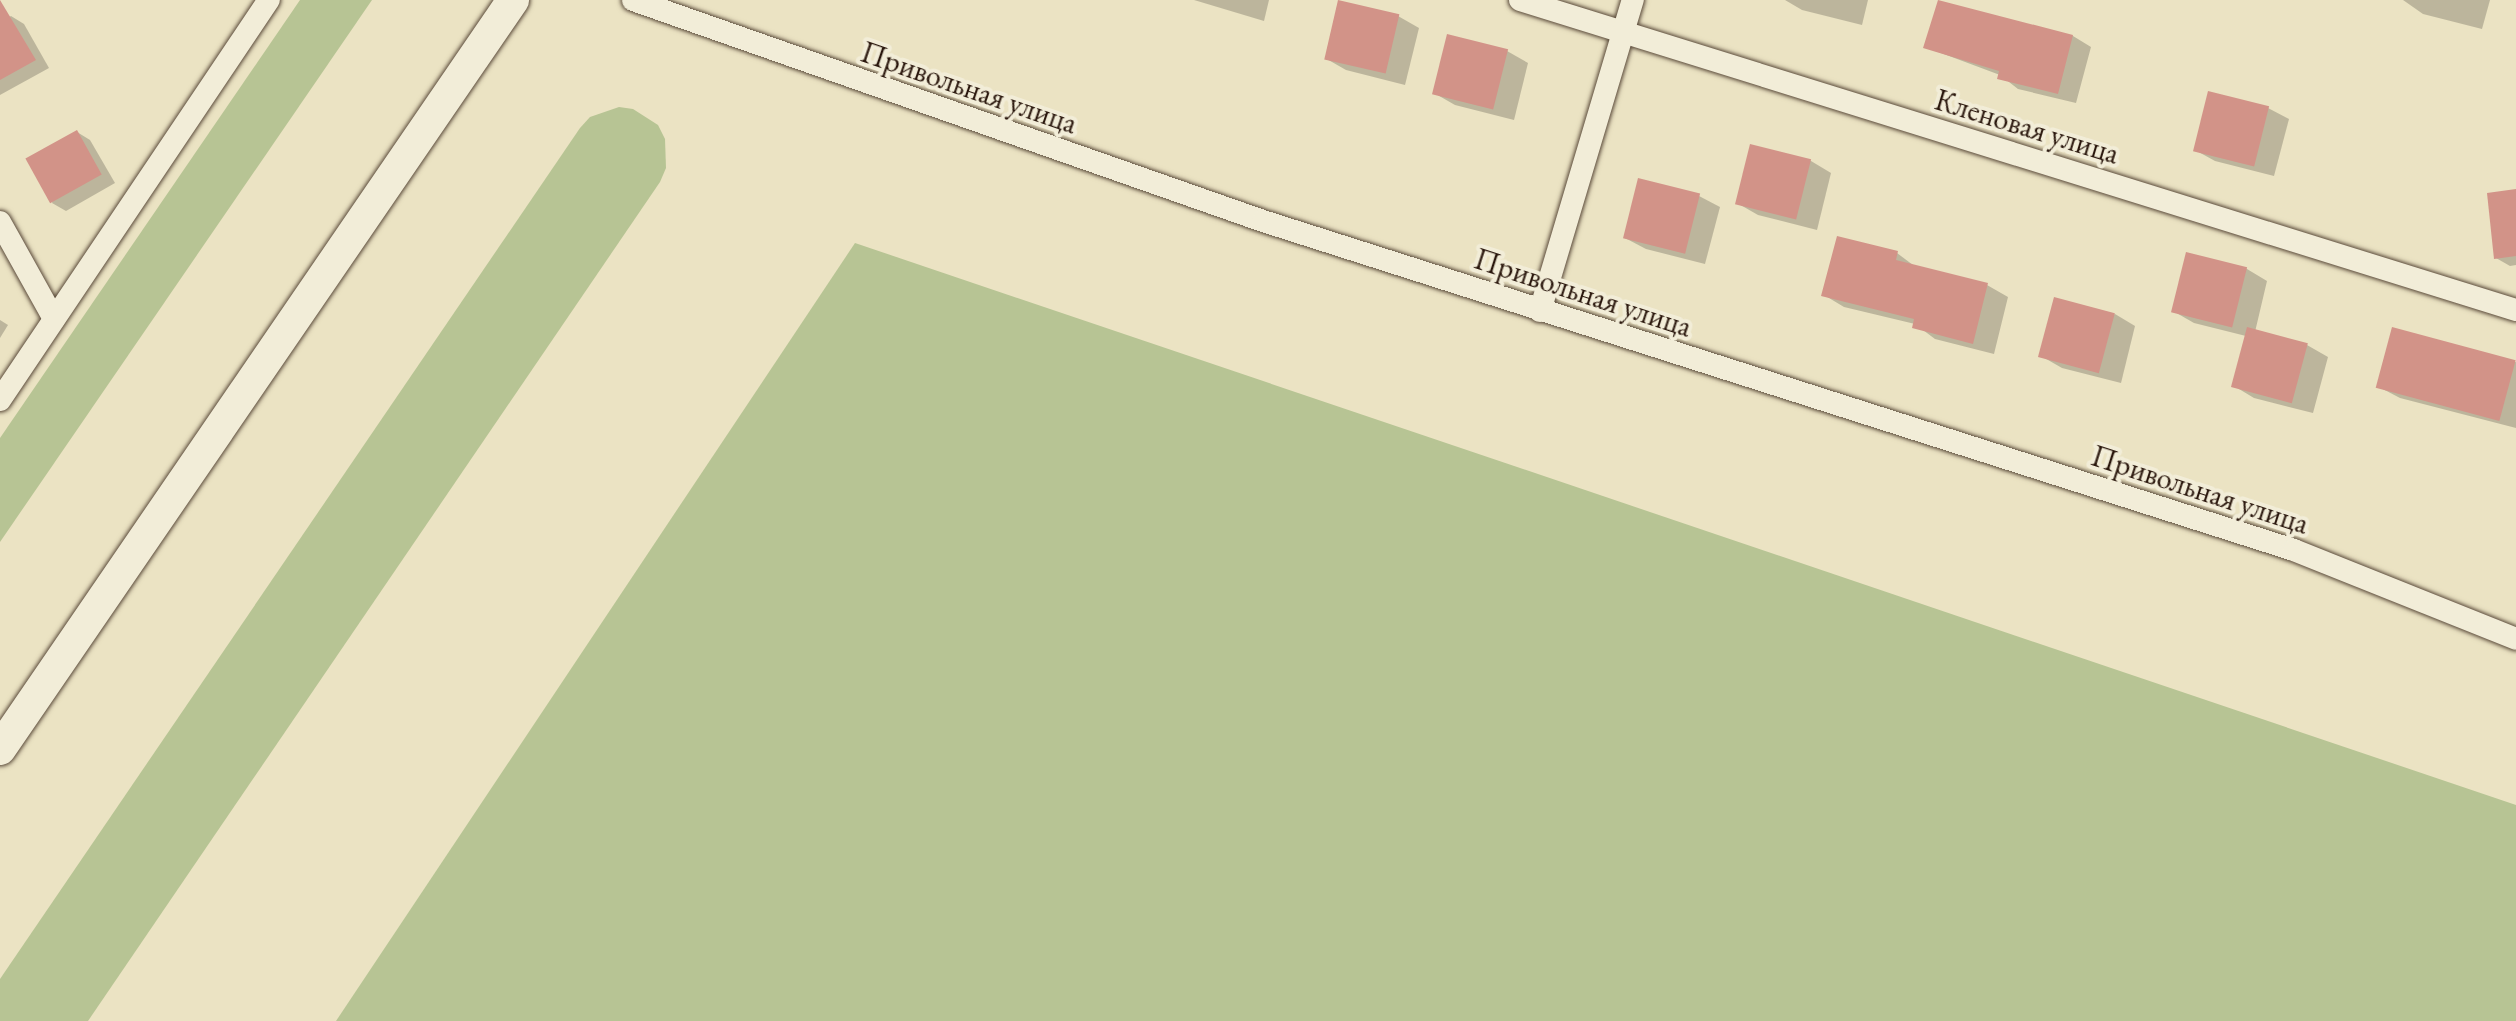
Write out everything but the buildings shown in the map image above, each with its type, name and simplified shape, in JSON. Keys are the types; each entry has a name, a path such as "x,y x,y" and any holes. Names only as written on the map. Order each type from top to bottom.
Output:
{"street":[{"path":"0,400 269,0"},
{"path":"0,749 513,0"},
{"name":"Привольная улица","path":"633,0 1248,216 2294,550 2516,639"},
{"name":"Кленовая улица","path":"1520,0 2516,310"},
{"path":"1540,311 1633,0"},
{"path":"0,222 54,319"}],"green space":[{"path":"300,0 372,0 0,542 0,438"},
{"path":"619,107 633,109 658,125 665,139 666,168 660,182 88,1021 0,1021 0,979 580,128 590,117"},
{"path":"855,243 2516,805 2516,1021 336,1021"}]}
